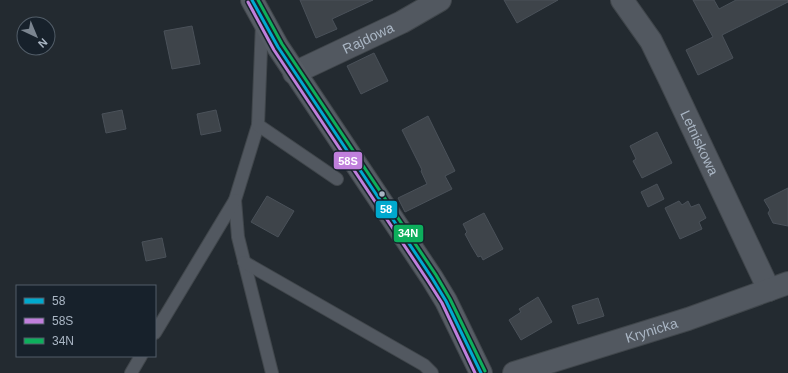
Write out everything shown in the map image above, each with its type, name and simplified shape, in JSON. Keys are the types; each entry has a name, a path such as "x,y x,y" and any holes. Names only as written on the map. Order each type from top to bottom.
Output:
{"street":[{"path":"252,0 262,20 294,72 432,278 446,301 481,373"},
{"name":"Rajdowa","path":"294,72 402,22 440,0"},
{"name":"Letniskowa","path":"622,0 651,41 779,287"},
{"name":"Krynicka","path":"514,373 688,319 779,287"}],"lane":[{"path":"156,331 235,200 258,125 262,20"},
{"path":"258,125 337,179"},
{"path":"235,200 238,237 272,373"},
{"path":"244,262 424,365 432,373"},
{"path":"131,373 140,357"},
{"path":"266,373 268,360"}],"building":[{"path":"300,0 373,0 332,19 337,29 316,38"},
{"path":"504,0 558,0 517,23"},
{"path":"693,0 714,0 719,9 736,0 788,0 788,2 722,35 733,58 698,75 686,50 713,37"},
{"path":"192,26 200,64 172,69 164,31"},
{"path":"374,53 388,81 361,94 347,66"},
{"path":"122,110 126,129 106,133 102,114"},
{"path":"216,110 221,131 201,135 197,114"},
{"path":"428,116 455,171 445,176 452,189 405,212 398,198 427,184 421,171 422,170 402,130"},
{"path":"657,132 672,163 642,178 633,161 636,159 630,146"},
{"path":"657,184 664,199 648,207 641,192"},
{"path":"788,188 788,226 773,223 768,213 770,210 764,200"},
{"path":"267,196 294,211 278,237 251,222"},
{"path":"679,201 682,205 688,201 691,207 699,204 706,218 699,222 702,229 680,239 665,208"},
{"path":"484,213 503,249 483,260 481,256 478,257 472,247 465,234 467,232 463,224"},
{"path":"162,238 166,257 146,261 142,242"},
{"path":"538,297 552,322 521,340 509,320 521,312 519,309"},
{"path":"598,298 604,316 578,324 572,306"}],"transit line":[{"name":"58","path":"252,0 278,47 432,278 446,301 481,373"},
{"name":"34N","path":"258,0 282,44 436,275 450,299 485,371"},
{"name":"58S","path":"248,2 274,50 442,303 475,373"}]}
